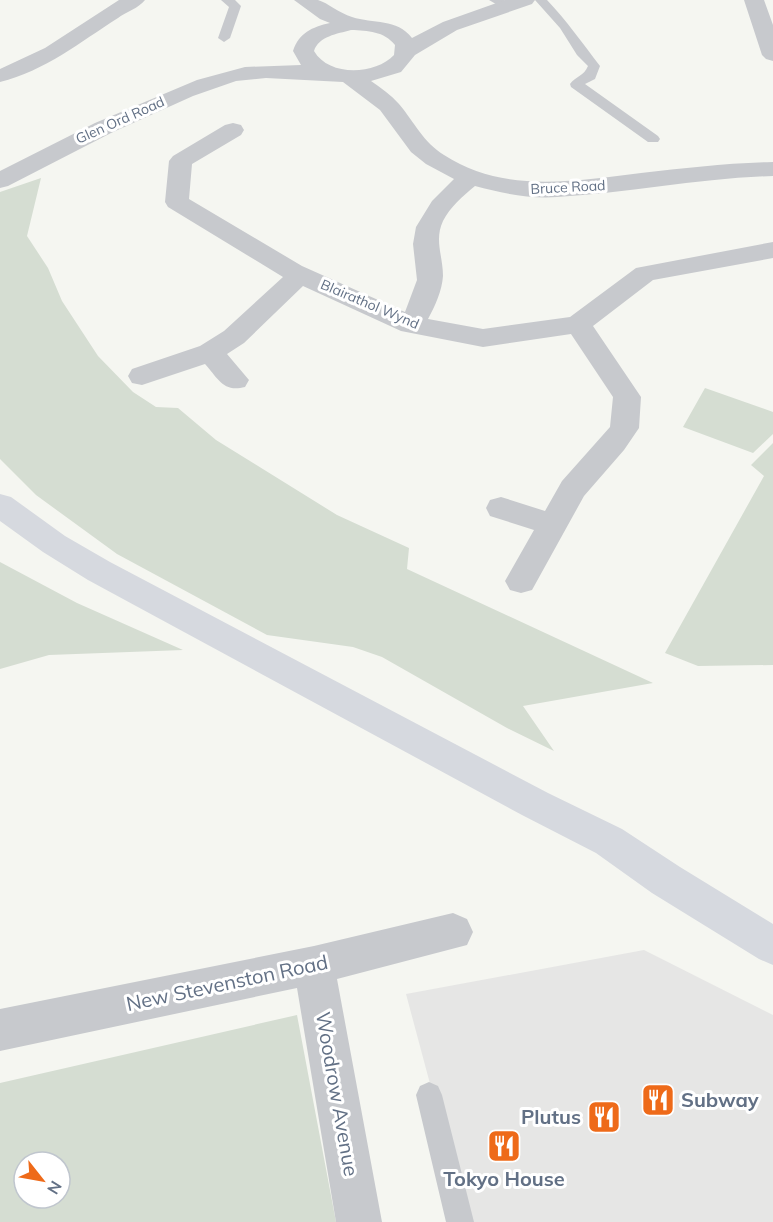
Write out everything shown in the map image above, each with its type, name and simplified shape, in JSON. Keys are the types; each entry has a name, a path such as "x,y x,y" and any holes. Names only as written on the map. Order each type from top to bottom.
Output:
{"main road":[{"path":"0,505 54,544 99,570 609,841 675,886 773,946"}],"street":[{"path":"0,76 29,65 62,47 114,9 135,0"},
{"path":"305,43 310,19 304,0 327,15 351,24 385,28 416,28 451,24"},
{"path":"754,0 773,55"},
{"path":"93,2 114,9"},
{"path":"401,59 427,36 508,2"},
{"name":"Glen Ord Road","path":"0,181 66,145 136,112 197,87 246,73 305,43 326,29 351,24"},
{"path":"385,28 398,34 406,42 391,82 392,110"},
{"name":"Bruce Road","path":"305,43 303,55 308,63 340,75 392,110 417,146 470,178 507,187 556,190 730,170 773,170"},
{"name":"Glen Ord Road","path":"246,73 294,72 340,75 381,73 401,59"},
{"name":"Blairathol Wynd","path":"233,130 181,161 177,202 300,275 411,325 483,338 578,324 645,274 773,250"},
{"path":"411,325 425,299 430,274 425,239 427,229 438,209 470,178"},
{"path":"142,376 210,352 234,337 300,275"},
{"path":"521,581 573,489 621,433 627,411 627,397 578,324"},
{"path":"210,352 235,380"},
{"path":"501,508 553,525"},
{"name":"New Stevenston Road","path":"0,1029 314,965 453,932"},
{"name":"Woodrow Avenue","path":"314,965 359,1222"}],"lane":[{"path":"225,38 235,6 227,0"},
{"path":"541,0 565,26 581,52 594,66 590,76 576,84 653,139"},
{"path":"429,1095 460,1222"}],"shaded area":[{"path":"41,178 27,236 48,268 62,301 98,356 133,392 156,407 178,408 216,440 337,515 409,548 407,569 653,683 523,706 554,751 507,728 382,657 353,647 267,635 117,554 36,495 0,459 0,192"},
{"path":"705,388 773,412 773,434 753,453 683,427"},
{"path":"773,443 773,665 698,666 665,653 764,476 751,465"},
{"path":"0,562 77,603 183,650 49,655 0,669"},
{"path":"644,950 773,1015 773,1222 467,1222 406,994"},
{"path":"297,1015 336,1222 0,1222 0,1083"}],"place":[{"name":"Subway","path":"658,1100"},
{"name":"Plutus","path":"604,1117"},
{"name":"Tokyo House","path":"504,1146"}]}
